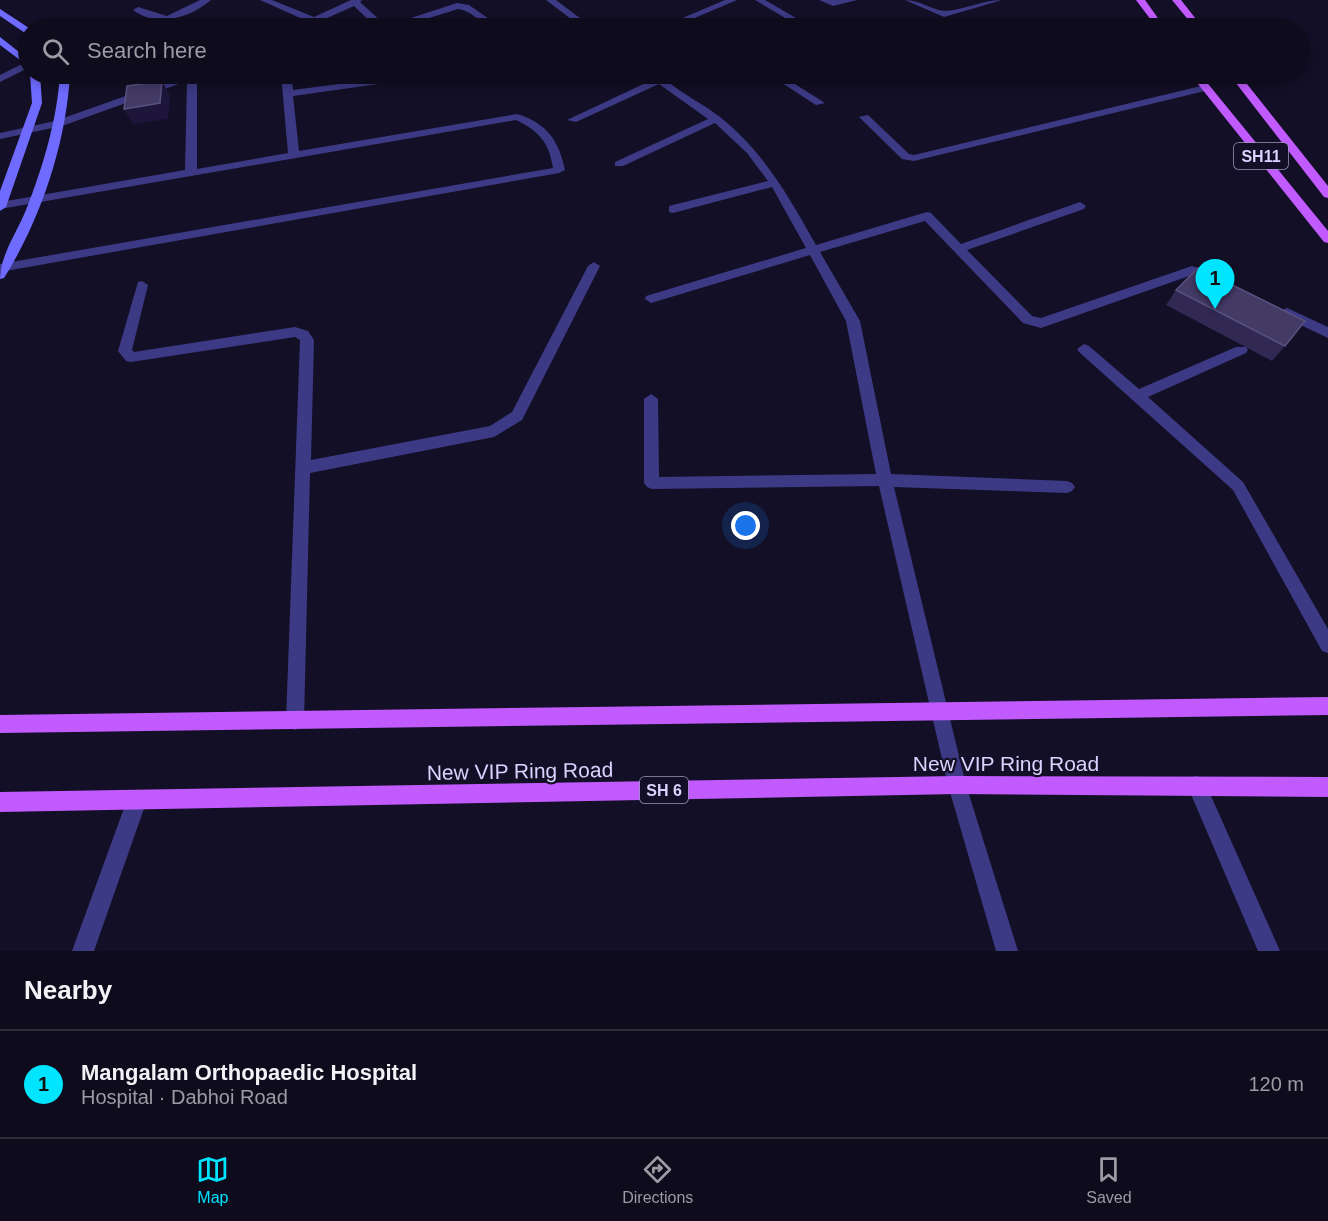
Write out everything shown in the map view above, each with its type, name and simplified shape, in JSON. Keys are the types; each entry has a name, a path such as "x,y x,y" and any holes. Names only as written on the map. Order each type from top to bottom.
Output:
{"main road":[{"path":"1140,0 1153,18"},
{"path":"1176,0 1191,18"},
{"name":"SH11","path":"1202,84 1328,239"},
{"name":"SH11","path":"1242,84 1328,194"},
{"path":"0,724 1328,706"},
{"name":"New VIP Ring Road","path":"0,802 957,785 1328,787"}],"street":[{"path":"169,18 207,0"},
{"path":"264,0 308,18"},
{"path":"420,18 474,0"},
{"path":"550,0 574,18"},
{"path":"698,18 733,0"},
{"path":"759,0 790,18"},
{"path":"823,0 833,3 853,0"},
{"path":"909,0 944,14 998,0"},
{"path":"321,18 357,1 373,18"},
{"path":"457,6 466,7 482,18"},
{"path":"138,10 159,18"},
{"path":"0,12 18,25"},
{"path":"0,40 18,55"},
{"path":"0,79 18,69"},
{"path":"2,270 559,170 555,145 538,126 517,117 0,207 38,103 36,84"},
{"path":"2,270 24,229 58,124 66,92 66,84"},
{"path":"0,136 58,124 168,84"},
{"path":"191,173 195,84"},
{"path":"288,84 294,154"},
{"path":"289,94 358,84"},
{"path":"572,120 641,84"},
{"path":"665,84 716,119 752,151 775,183 853,321 885,480 938,711 957,785 1007,951"},
{"path":"789,84 820,103"},
{"path":"864,117 906,158 914,158 1205,88"},
{"path":"619,164 716,119"},
{"path":"673,210 775,183"},
{"path":"959,249 1080,206"},
{"path":"651,299 927,216 1028,320 1034,322 1041,323 1192,270 1231,287"},
{"path":"303,468 494,430 509,423 517,416 594,266"},
{"path":"142,285 124,351 131,357 296,332 303,334 307,340 295,721"},
{"path":"1274,308 1328,333"},
{"path":"1084,350 1238,486 1328,645"},
{"path":"1137,396 1241,350"},
{"path":"651,399 652,483 885,480 1067,487"},
{"path":"1196,785 1269,951"},
{"path":"83,951 137,800"}],"building":[{"path":"162,84 160,103 124,109 127,86"},
{"path":"1198,268 1305,321 1285,346 1176,290"}],"place":[{"name":"Mangalam Orthopaedic Hospital","path":"1215,309"}]}
